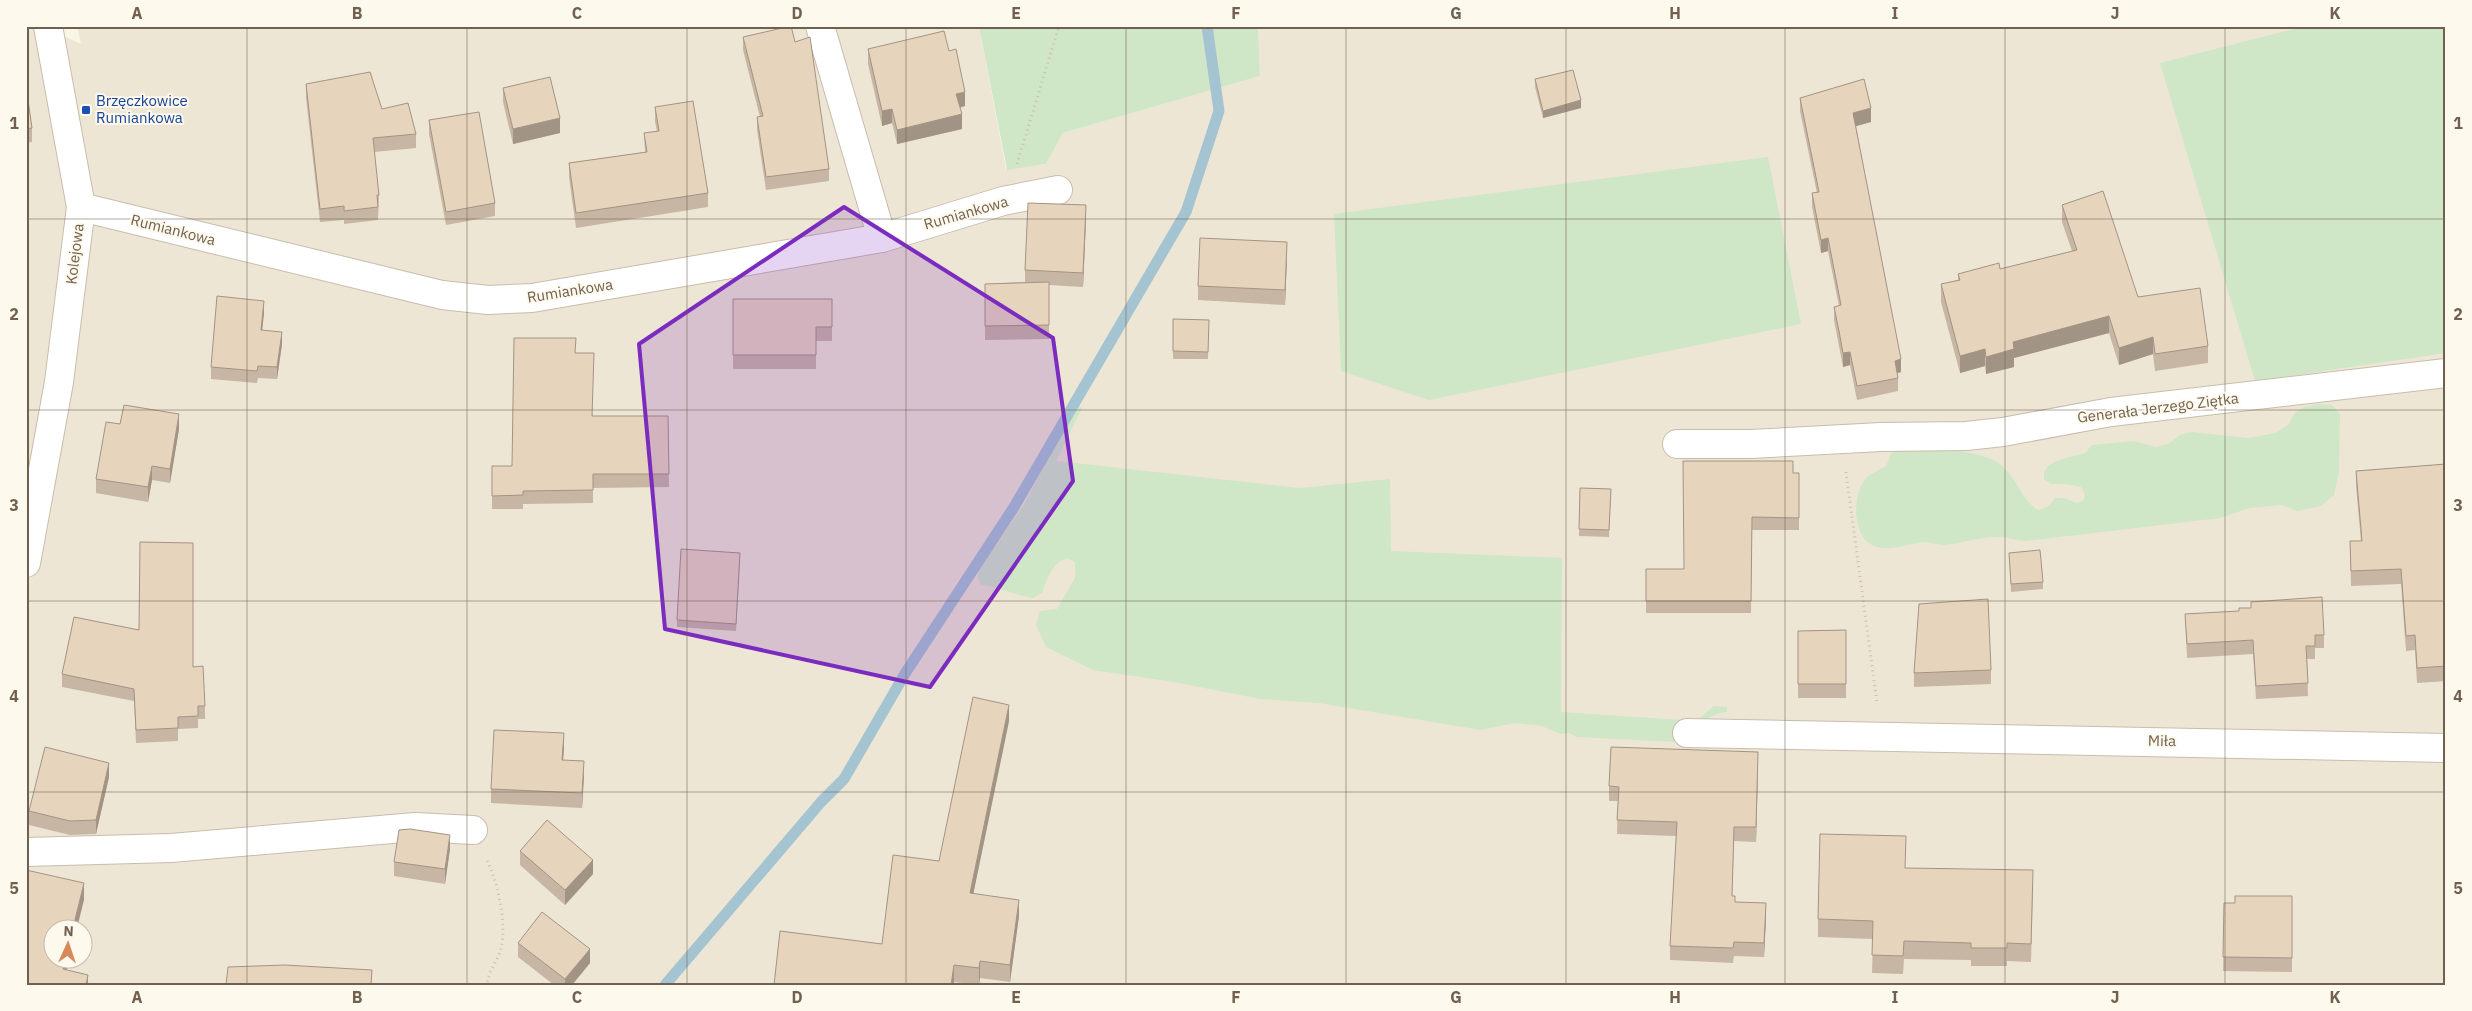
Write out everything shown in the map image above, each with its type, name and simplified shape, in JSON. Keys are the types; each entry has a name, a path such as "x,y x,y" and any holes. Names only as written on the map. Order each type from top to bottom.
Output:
{"street":[{"name":"Kolejowa","path":"26,562 34,482 59,382 81,207 48,26"},
{"path":"820,26 882,238"},
{"name":"Rumiankowa","path":"81,207 442,295 488,300 532,298 882,238 1003,201 1058,190"},
{"name":"Generała Jerzego Ziętka","path":"1677,444 1750,444 1841,439 1929,438 2004,432 2111,412 2446,373"},
{"name":"Miła","path":"1688,732 2328,744 2446,748"},
{"path":"26,852 171,848 407,828 473,830"}],"path":[{"path":"1003,201 1046,76 1059,26"},
{"path":"1846,471 1880,737"},
{"path":"473,830 491,868 500,900 501,948 488,976 488,985"}],"highlighted area":[{"path":"844,207 1053,338 1073,481 930,687 665,629 639,344"}],"shaded area":[{"path":"26,26 41,26 81,44 77,26 979,26 1006,169 1046,164 1063,133 1260,76 1258,26 2446,26 2446,985 26,985"}],"green space":[{"path":"979,26 1258,26 1260,76 1063,133 1046,164 1007,170"},
{"path":"2306,26 2446,26 2446,353 2255,381 2160,63"},
{"path":"1768,157 1801,324 1429,400 1341,371 1334,214"},
{"path":"2318,404 2332,405 2340,414 2339,471 2334,495 2321,506 2297,511 2282,505 2249,508 2220,518 2025,541 2005,537 1992,537 1945,545 1922,542 1888,548 1877,547 1869,543 1863,537 1859,528 1856,508 1860,488 1868,476 1886,466 1892,453 1898,448 1933,448 1964,452 1989,458 2004,467 2026,499 2038,510 2049,506 2055,498 2064,498 2077,503 2084,500 2085,494 2081,487 2051,484 2044,479 2044,472 2049,465 2059,460 2085,453 2092,445 2134,441 2155,447 2168,444 2180,435 2192,432 2248,438 2276,433 2289,424 2295,413 2304,407"},
{"path":"1079,406 1082,408 1056,461 1300,488 1390,479 1391,551 1562,558 1561,712 1696,721 1714,706 1727,707 1727,712 1711,717 1689,735 1675,742 1577,737 1569,733 1560,734 1542,726 1514,723 1481,730 1319,703 1260,699 1174,682 1093,670 1046,647 1036,625 1040,611 1057,609 1075,578 1075,563 1068,558 1058,563 1051,572 1042,593 1033,598 981,585 978,579 978,571 1025,503 1048,458"}],"building":[{"path":"791,26 795,42 810,37 829,169 766,177 757,117 763,116 743,37"},
{"path":"944,31 949,51 956,49 965,92 956,94 962,114 897,130 892,109 882,111 868,49"},
{"path":"1573,70 1581,100 1543,111 1535,79"},
{"path":"370,72 382,109 408,103 416,134 373,138 379,195 377,195 378,207 344,211 344,206 320,209 306,84"},
{"path":"550,77 560,118 513,129 503,88"},
{"path":"1864,79 1871,108 1853,113 1901,359 1895,361 1898,378 1857,386 1850,352 1843,353 1834,307 1841,305 1828,238 1821,240 1812,193 1819,192 1800,98"},
{"path":"26,86 32,128 26,129"},
{"path":"693,101 708,193 576,213 569,163 647,152 644,133 659,131 655,107"},
{"path":"479,112 495,203 446,212 429,120"},
{"path":"2103,191 2138,297 2200,288 2208,346 2155,354 2153,337 2119,348 2109,316 2013,342 2014,349 1986,357 1985,349 1960,356 1941,284 1960,280 1958,274 1999,263 2000,269 2077,250 2062,205"},
{"path":"1028,203 1086,205 1083,273 1025,270"},
{"path":"1200,238 1287,242 1285,290 1198,286"},
{"path":"1049,282 1049,325 985,326 985,284"},
{"path":"217,296 264,301 261,330 282,332 277,367 258,366 257,371 211,367"},
{"path":"733,299 832,299 832,327 816,327 816,355 733,355"},
{"path":"1173,319 1209,320 1208,352 1173,351"},
{"path":"514,338 576,338 575,353 594,353 592,416 668,416 669,474 593,474 593,490 523,491 523,495 492,496 492,466 512,466"},
{"path":"124,405 179,414 170,469 152,466 148,487 96,479 106,422 120,424"},
{"path":"1683,461 1793,461 1793,473 1799,473 1799,518 1752,517 1751,601 1646,601 1646,569 1684,569"},
{"path":"2446,464 2446,666 2417,668 2415,635 2406,636 2401,569 2351,571 2350,541 2362,541 2356,471"},
{"path":"1580,488 1611,489 1609,530 1579,529"},
{"path":"140,542 193,543 193,667 203,666 205,706 198,706 198,716 178,717 178,728 136,730 134,689 62,674 74,617 139,630"},
{"path":"681,549 740,553 736,624 677,620"},
{"path":"2040,550 2043,582 2011,584 2009,553"},
{"path":"2322,597 2324,635 2315,635 2315,646 2306,646 2308,683 2256,686 2253,640 2187,644 2185,614 2239,611 2239,608 2251,608 2251,602"},
{"path":"1988,599 1991,670 1914,673 1919,604"},
{"path":"1846,630 1846,684 1798,684 1798,631"},
{"path":"973,697 1009,705 970,893 1019,900 1010,965 980,961 979,968 954,965 951,985 774,985 780,931 882,944 893,855 939,861"},
{"path":"494,730 564,733 562,760 584,761 582,793 491,789"},
{"path":"45,747 109,763 96,820 70,821 29,811"},
{"path":"1611,747 1758,752 1756,827 1734,827 1732,896 1735,896 1735,902 1766,903 1764,943 1734,942 1733,948 1670,946 1677,822 1617,820 1619,787 1609,786"},
{"path":"547,820 593,860 565,890 520,851"},
{"path":"410,829 450,835 445,869 394,862 399,830"},
{"path":"1820,834 1906,836 1905,868 2033,870 2031,944 2007,943 2007,948 1971,948 1971,943 1904,941 1903,956 1872,955 1873,921 1818,919"},
{"path":"26,870 84,883 75,918 42,918 42,968 63,968 88,975 86,985 26,985"},
{"path":"2235,896 2292,896 2292,958 2223,957 2224,903 2235,903"},
{"path":"542,912 590,949 565,979 518,943"},
{"path":"285,965 372,970 371,985 226,985 228,967"}],"waterway":[{"path":"665,985 821,802 844,779 906,672 1014,507 1186,212 1219,111 1207,26"}],"place":[{"name":"Brzęczkowice Rumiankowa","path":"86,110"}]}
